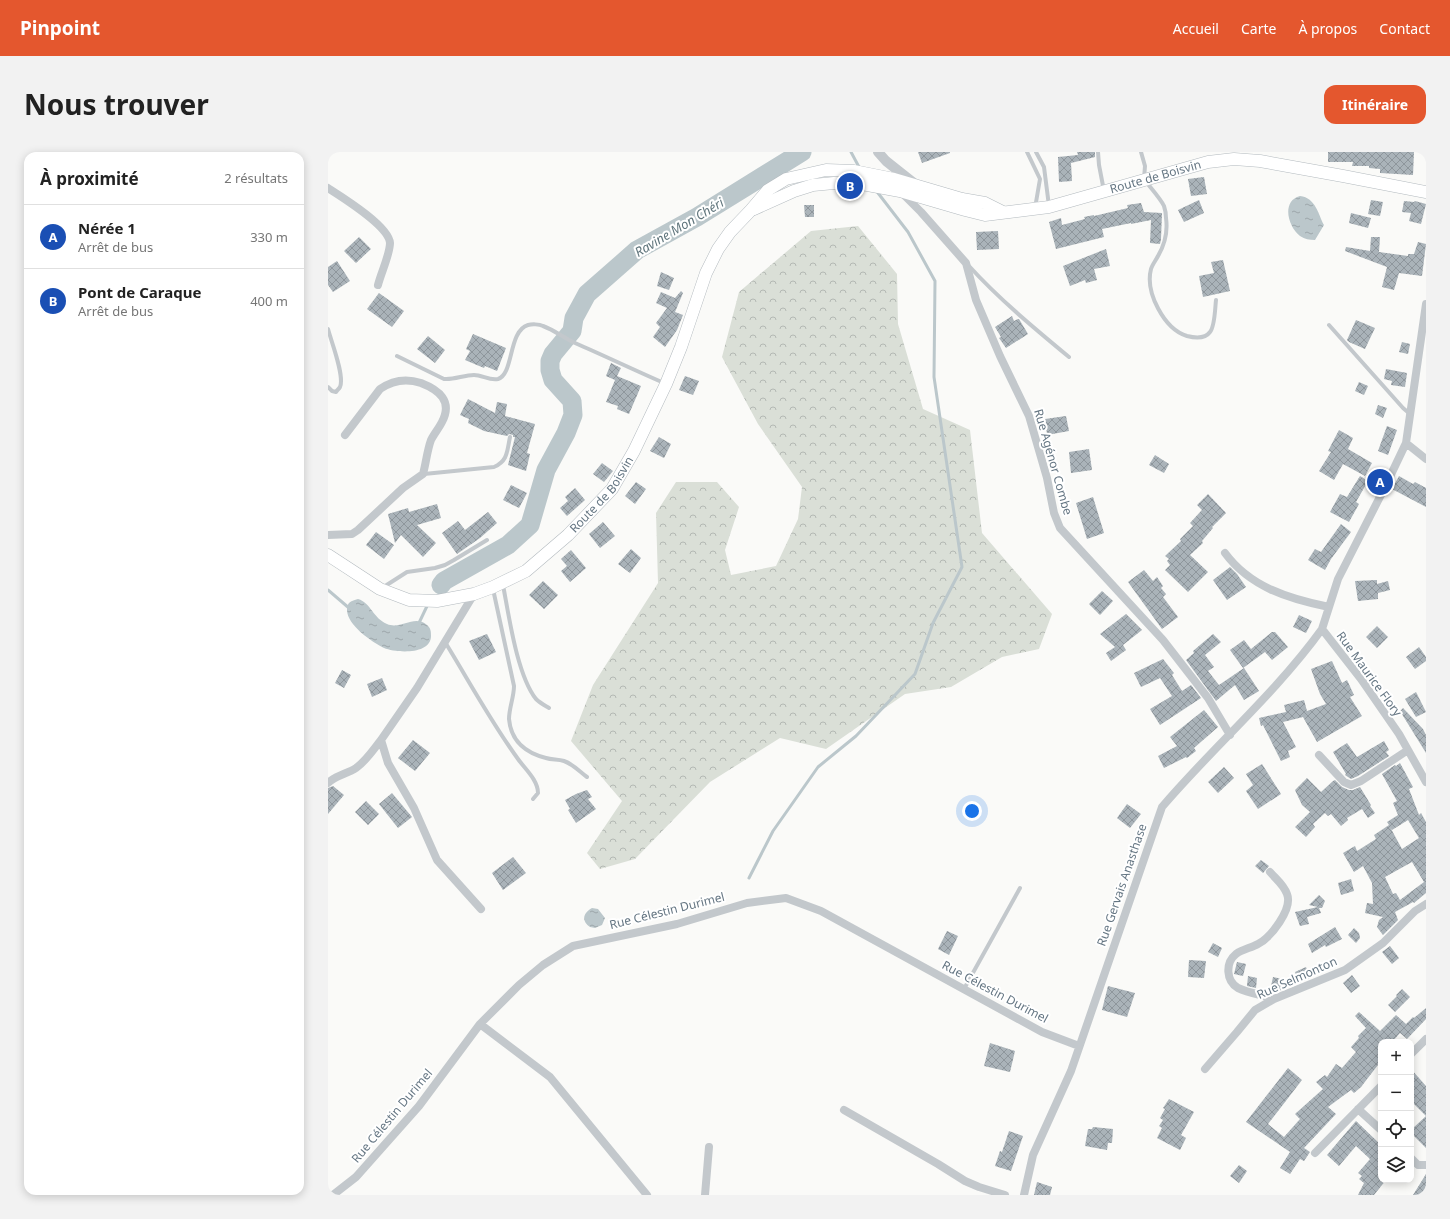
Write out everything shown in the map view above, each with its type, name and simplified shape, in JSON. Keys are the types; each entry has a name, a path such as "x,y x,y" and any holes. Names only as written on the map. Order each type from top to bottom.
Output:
{"main road":[{"name":"Route de Boisvin","path":"751,210 794,191 813,185 834,183 862,184 900,191 985,215 1049,207 1208,162 1234,159 1343,176 1426,192"},
{"name":"Route de Boisvin","path":"328,555 380,590 409,600 437,601 474,594 497,585 526,570 568,535 612,489 634,451 666,384 681,347 706,273 718,249 730,232 768,190 786,179 826,170 854,171 894,179 962,199 985,203 1003,212"}],"street":[{"path":"878,152 886,161 917,186 925,199 921,212"},
{"path":"886,161 900,191"},
{"path":"328,188 369,217 386,232 390,244 378,285"},
{"name":"Rue Agénor Combe","path":"900,191 921,212 966,263 976,300 1000,356 1029,416 1047,478 1054,513 1060,528 1163,640 1208,698 1230,735"},
{"name":"Rue Maurice Flory","path":"1426,304 1406,443 1338,579 1322,629 1399,734 1426,782"},
{"path":"328,535 352,534 403,488 423,474 430,442 446,415 447,408 445,401 440,393 428,386 407,380 397,381 380,389 345,435"},
{"path":"1406,443 1426,459"},
{"path":"1225,553 1243,572 1262,586 1305,602 1329,606"},
{"path":"328,783 332,779 355,769 365,761 417,688 474,594"},
{"name":"Rue Gervais Anasthase","path":"1024,1195 1033,1155 1071,1071 1162,807 1188,776 1230,735 1302,656 1322,629"},
{"path":"381,740 388,763 414,808 437,860 481,909"},
{"path":"1319,755 1344,782 1351,785 1361,781 1408,750"},
{"path":"1270,872 1288,895 1289,903 1286,911 1268,936 1258,944 1235,955 1230,962 1228,970 1233,984 1239,989 1274,999"},
{"name":"Rue Célestin Durimel","path":"332,1195 356,1177 419,1106 480,1024 519,985 543,965 573,946 677,924 747,903 786,898 820,911 1042,1032 1079,1046"},
{"name":"Rue Selmonton","path":"1205,1069 1255,1010 1274,999 1345,970 1382,943 1415,911 1426,904"},
{"path":"480,1024 550,1077 647,1195"},
{"path":"1414,1051 1426,1039"},
{"path":"1315,1152 1378,1089"},
{"path":"1358,1109 1378,1127"},
{"path":"844,1110 965,1181 1005,1195"},
{"path":"705,1195 709,1147"},
{"path":"1414,1161 1418,1165 1426,1165"}],"lane":[{"path":"1028,152 1040,178 1035,208"},
{"path":"1036,152 1044,167 1049,207"},
{"path":"1098,152 1098,165 1104,191"},
{"path":"1141,152 1145,166 1144,179 1164,206 1166,219 1164,246 1151,269 1150,286 1159,310 1167,322 1181,334 1192,337 1202,337 1208,334 1212,329 1216,300"},
{"path":"966,263 985,284 1038,332 1069,357"},
{"path":"397,356 444,379 451,380 474,375 498,379 507,368 515,340 522,328 527,325 542,326 573,342 666,384"},
{"path":"1329,325 1402,408 1410,414"},
{"path":"328,328 338,362 341,380 340,386 336,392 332,391 328,387"},
{"path":"423,474 494,467 501,464 504,460 510,437"},
{"path":"380,590 407,572 445,565 487,540"},
{"path":"497,585 517,656 527,684 536,699 549,708"},
{"path":"497,585 514,686 514,693 509,712 510,727 514,736 521,747 532,754 564,761 587,777"},
{"path":"445,642 511,750 534,781 538,793 533,799"},
{"path":"964,989 1020,888"}],"green space":[{"path":"858,226 897,274 898,324 923,409 970,430 982,533 1052,614 1039,649 1002,657 951,687 905,694 826,749 780,738 710,782 635,859 600,869 587,853 622,801 571,741 593,685 658,583 656,513 676,482 717,482 739,507 725,550 731,575 776,566 798,519 802,487 758,424 722,357 739,292 811,231"}],"water":[{"path":"1300,196 1305,197 1313,203 1324,225 1315,240 1300,236 1292,227 1288,214 1288,208 1294,199"},
{"path":"358,599 366,604 378,618 387,624 397,625 417,621 427,625 431,632 429,642 425,647 412,651 389,650 379,645 361,632 348,616 347,607 351,601"},
{"path":"592,908 598,909 605,918 602,925 595,928 587,925 584,920 587,912"}],"building":[{"path":"918,152 950,152 950,153 922,163"},
{"path":"1077,152 1095,152 1095,157 1071,163 1072,181 1059,182 1058,157 1078,155"},
{"path":"1328,152 1414,152 1413,175 1380,173 1380,169 1369,168 1369,166 1352,166 1353,162 1328,162"},
{"path":"1204,177 1207,194 1191,196 1188,179"},
{"path":"1199,200 1204,213 1184,222 1178,210"},
{"path":"1371,200 1383,202 1380,216 1368,214"},
{"path":"1404,201 1415,201 1426,204 1421,224 1409,221 1411,213 1402,212"},
{"path":"1141,203 1144,212 1162,213 1160,244 1150,243 1151,220 1102,229 1104,237 1056,249 1049,222 1061,218 1062,225 1085,219 1084,217 1128,208 1127,205"},
{"path":"804,205 814,205 814,217 805,217"},
{"path":"1351,213 1371,218 1368,228 1349,223"},
{"path":"998,231 999,249 977,250 976,232"},
{"path":"359,237 371,249 356,263 344,251"},
{"path":"1371,237 1380,237 1379,252 1408,256 1408,254 1414,254 1418,242 1426,244 1422,276 1399,273 1394,290 1382,287 1387,267 1345,251 1346,247 1370,251"},
{"path":"1106,249 1110,266 1094,269 1097,280 1086,283 1085,280 1070,286 1063,266"},
{"path":"1223,260 1230,291 1203,297 1199,276 1214,273 1211,262"},
{"path":"337,261 350,281 333,292 328,285 328,267"},
{"path":"661,272 674,278 669,290 657,286"},
{"path":"681,291 683,293 675,312 683,315 677,330 665,347 653,337 660,327 656,323 667,308 656,303 661,292 675,298"},
{"path":"379,293 404,311 392,327 367,309"},
{"path":"1012,316 1014,321 1019,319 1028,334 1006,348 999,338 1001,337 995,327"},
{"path":"1356,320 1375,328 1365,349 1347,340"},
{"path":"473,334 506,348 497,371 485,366 484,368 465,360 470,351 466,349"},
{"path":"428,336 445,350 435,363 417,349"},
{"path":"1402,342 1410,344 1408,354 1399,352"},
{"path":"611,363 621,368 617,376 641,386 629,414 617,409 618,406 606,402 615,380 606,376"},
{"path":"1386,369 1407,373 1405,387 1391,385 1392,381 1384,379"},
{"path":"685,376 699,381 693,395 679,390"},
{"path":"1359,382 1368,386 1364,395 1355,391"},
{"path":"468,399 495,413 497,402 507,404 505,416 535,424 527,453 530,454 526,471 508,465 515,437 513,437 513,435 509,434 507,436 484,431 468,423 469,419 460,415"},
{"path":"1378,405 1387,408 1383,418 1375,414"},
{"path":"1066,416 1069,431 1047,435 1045,419"},
{"path":"1387,426 1397,430 1388,455 1378,451"},
{"path":"1339,430 1353,438 1348,449 1372,463 1365,476 1343,464 1334,480 1319,471 1331,452 1328,451"},
{"path":"659,437 671,444 664,458 650,451"},
{"path":"1089,449 1092,470 1071,473 1069,452"},
{"path":"1155,455 1169,464 1164,473 1149,465"},
{"path":"602,463 613,471 604,482 593,474"},
{"path":"1360,476 1368,481 1356,502 1359,504 1349,522 1330,512 1340,494 1347,497"},
{"path":"1399,476 1413,484 1415,482 1426,488 1426,507 1392,489"},
{"path":"636,482 646,489 635,504 625,496"},
{"path":"511,485 527,493 519,508 503,500"},
{"path":"575,488 585,500 567,516 560,508 568,501 565,497"},
{"path":"1208,494 1226,513 1212,527 1213,528 1202,541 1203,543 1190,555 1208,572 1188,592 1165,570 1170,565 1167,561 1169,559 1165,556 1181,541 1180,539 1193,526 1190,523 1202,510 1197,505"},
{"path":"1093,497 1104,533 1087,539 1076,503"},
{"path":"437,504 441,518 417,525 436,543 423,557 401,535 395,543 388,514 408,508 409,512"},
{"path":"488,512 497,523 480,538 457,554 442,533 458,521 465,530"},
{"path":"603,522 615,536 600,548 589,534"},
{"path":"1341,524 1351,532 1331,559 1325,570 1308,560 1315,549 1321,552"},
{"path":"376,532 394,545 384,559 366,545"},
{"path":"631,549 641,558 630,573 618,564"},
{"path":"571,550 586,568 570,582 561,571 567,566 561,559"},
{"path":"1230,567 1246,587 1227,600 1213,580"},
{"path":"1144,570 1153,581 1157,577 1163,586 1161,588 1166,594 1163,597 1178,617 1162,629 1128,582"},
{"path":"1377,580 1377,584 1388,581 1390,590 1378,593 1378,599 1358,601 1355,581"},
{"path":"543,581 558,595 544,609 529,595"},
{"path":"1102,591 1113,601 1100,615 1089,604"},
{"path":"1126,614 1142,630 1123,645 1126,650 1111,661 1106,653 1115,647 1100,634"},
{"path":"1299,615 1312,621 1306,633 1293,627"},
{"path":"1377,626 1388,637 1377,648 1366,637"},
{"path":"1272,632 1275,632 1288,647 1272,660 1265,652 1243,668 1230,650 1244,640 1251,649"},
{"path":"487,634 496,652 479,660 469,641"},
{"path":"1213,634 1221,642 1205,655 1214,667 1208,671 1219,685 1244,668 1259,691 1244,700 1235,685 1216,701 1186,660 1194,653 1193,651"},
{"path":"1419,647 1426,657 1426,661 1415,669 1406,657"},
{"path":"1163,659 1174,673 1172,675 1182,691 1191,685 1201,698 1160,725 1150,709 1172,696 1160,678 1141,687 1134,673"},
{"path":"1332,661 1342,683 1347,680 1354,695 1350,697 1362,716 1317,742 1303,717 1283,722 1296,747 1288,751 1290,757 1281,761 1263,725 1261,726 1259,718 1286,712 1284,705 1304,700 1307,711 1326,704 1320,694 1311,669"},
{"path":"342,670 351,675 344,688 335,683"},
{"path":"382,678 387,690 372,697 367,684"},
{"path":"1416,692 1426,712 1416,717 1405,699"},
{"path":"1403,708 1423,729 1426,735 1426,753 1400,711"},
{"path":"1204,710 1218,727 1194,748 1196,751 1187,758 1186,757 1164,768 1158,756 1177,746 1170,737"},
{"path":"413,740 430,753 415,771 398,758"},
{"path":"1384,741 1389,750 1386,752 1389,756 1351,779 1345,775 1346,774 1333,752 1347,743 1357,757"},
{"path":"1400,763 1413,787 1409,789 1419,815 1421,813 1426,822 1426,893 1414,903 1413,902 1395,912 1398,920 1383,935 1377,927 1379,920 1383,917 1365,913 1367,903 1373,904 1372,883 1363,866 1354,872 1343,853 1355,846 1357,851 1376,839 1374,835 1389,825 1387,822 1398,815 1393,803 1397,801 1382,774 1395,765 1396,766","holes":["1408,820 1419,838 1402,849 1390,827 1392,830","1412,862 1424,882 1400,900 1396,893 1393,894 1385,877"]},
{"path":"1262,764 1281,794 1258,809 1246,791 1253,785 1246,774"},
{"path":"1224,767 1234,778 1218,793 1208,782"},
{"path":"1307,778 1321,792 1335,780 1342,787 1349,790 1360,787 1375,813 1368,818 1362,809 1347,818 1348,820 1341,826 1331,814 1328,816 1325,813 1313,824 1315,827 1306,837 1295,827 1310,812 1302,805 1295,790"},
{"path":"333,786 344,795 328,814 328,788"},
{"path":"587,790 592,797 588,799 596,809 576,823 568,810 570,809 565,800"},
{"path":"392,793 412,817 398,828 379,804"},
{"path":"366,801 379,814 368,825 355,812"},
{"path":"1127,804 1141,814 1130,828 1117,818"},
{"path":"513,857 526,873 503,890 492,873"},
{"path":"1261,860 1269,866 1263,873 1255,866"},
{"path":"1351,879 1354,891 1341,895 1338,883"},
{"path":"1319,895 1325,901 1322,908 1319,908 1321,913 1307,917 1309,924 1300,926 1295,912 1318,907 1309,905"},
{"path":"1335,927 1342,939 1326,947 1325,945 1312,953 1308,944"},
{"path":"1354,928 1359,933 1360,938 1356,943 1348,935"},
{"path":"947,931 958,936 949,955 938,949"},
{"path":"1213,943 1222,948 1218,957 1208,952"},
{"path":"1390,946 1399,958 1392,964 1382,952"},
{"path":"1189,960 1206,961 1204,978 1188,977"},
{"path":"1237,962 1246,964 1243,976 1234,974"},
{"path":"1306,967 1310,978 1299,983 1295,972"},
{"path":"1352,975 1360,986 1351,993 1343,983"},
{"path":"1248,976 1257,978 1256,988 1247,986"},
{"path":"1273,977 1282,979 1281,990 1277,992 1270,991"},
{"path":"1108,986 1135,993 1127,1017 1102,1010"},
{"path":"1402,989 1410,997 1395,1012 1388,1005"},
{"path":"1426,1008 1426,1019 1407,1039 1400,1033 1395,1039 1378,1039 1378,1065 1361,1087 1354,1093 1351,1090 1328,1107 1336,1114 1304,1148 1310,1152 1304,1161 1300,1159 1290,1174 1280,1168 1290,1152 1246,1122 1288,1068 1302,1080 1268,1124 1284,1137 1300,1119 1295,1114 1323,1089 1316,1082 1325,1075 1327,1077 1336,1064 1342,1068 1356,1052 1351,1047 1359,1038 1358,1036 1366,1028 1355,1016 1359,1012 1380,1031 1396,1015 1406,1024 1413,1017 1414,1018"},
{"path":"990,1043 1015,1051 1010,1072 984,1066"},
{"path":"1414,1072 1426,1086 1426,1116 1414,1104"},
{"path":"1169,1099 1194,1112 1181,1135 1186,1138 1180,1150 1157,1138 1162,1128 1159,1126 1163,1120 1160,1118 1165,1109 1163,1108"},
{"path":"1426,1116 1426,1148 1414,1136 1414,1127"},
{"path":"1356,1121 1378,1142 1378,1183 1384,1183 1374,1195 1358,1195 1364,1183 1359,1179 1362,1176 1358,1173 1370,1159 1356,1146 1339,1166 1327,1155"},
{"path":"1093,1127 1113,1129 1112,1143 1108,1143 1107,1150 1085,1146 1088,1129 1092,1129"},
{"path":"1009,1131 1023,1136 1011,1171 995,1166 1000,1151 1002,1152"},
{"path":"1239,1165 1247,1171 1239,1183 1230,1176"},
{"path":"1426,1174 1426,1195 1413,1195"},
{"path":"1037,1182 1052,1187 1050,1195 1034,1195"}],"waterway":[{"name":"Ravine Mon Chéri","path":"441,585 444,581 508,545 530,525 546,470 566,433 573,415 572,401 553,380 550,370 550,361 553,354 572,331 574,318 587,294 637,250 697,217 802,152"},
{"path":"851,152 859,167"},
{"path":"749,878 773,831 818,767 856,736 915,674 933,623 962,567 934,377 935,281 908,232 878,193"},
{"name":"Ravine Mon Chéri","path":"328,590 349,608"},
{"name":"Ravine Mon Chéri","path":"418,625 428,604"}],"place":[{"name":"Pont de Caraque","path":"850,186"},
{"name":"Nérée 1","path":"1380,482"}]}
